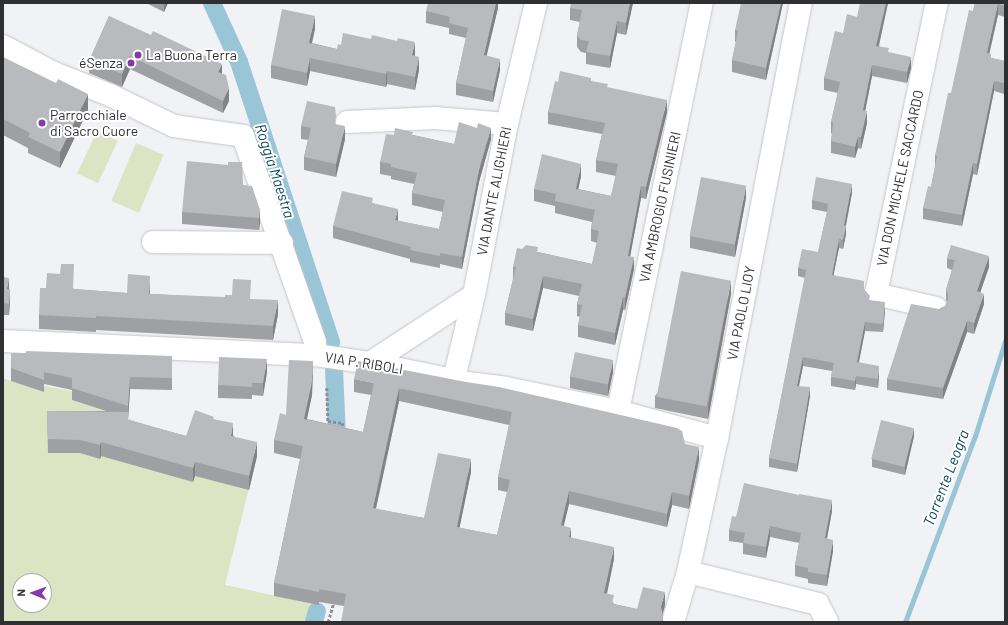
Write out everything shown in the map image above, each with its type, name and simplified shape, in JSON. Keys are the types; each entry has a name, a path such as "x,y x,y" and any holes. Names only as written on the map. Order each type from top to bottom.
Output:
{"street":[{"name":"VIA DANTE ALIGHIERI","path":"454,379 474,294 507,124 536,3"},
{"name":"VIA AMBROGIO FUSINIERI","path":"618,412 702,3"},
{"name":"VIA PAOLO LIOY","path":"673,622 688,572 717,438 801,3"},
{"name":"VIA DON MICHELE SACCARDO","path":"936,308 876,294 937,3"},
{"path":"3,46 54,73 112,96 174,126 243,136 282,243 315,342 316,355"},
{"path":"347,122 435,118 507,124"},
{"path":"153,242 282,243"},
{"path":"370,363 474,294"},
{"name":"VIA P. RIBOLI","path":"3,341 316,355 370,363 506,388 618,412 717,438"},
{"path":"688,572 818,604 827,622"}],"path":[{"path":"327,388 328,421 343,423 341,434"},
{"path":"328,622 334,600"}],"green space":[{"path":"97,131 118,141 98,183 77,174"},
{"path":"136,143 164,155 139,213 111,201"},
{"path":"3,378 44,392 44,386 72,391 72,400 209,445 257,456 225,585 319,605 313,622 3,622"}],"building":[{"path":"428,3 496,3 484,55 500,59 493,91 456,83 468,28 449,23 450,17 426,11"},
{"path":"571,3 630,3 626,23 617,21 610,56 586,52 589,41 581,40 577,35 582,10 570,8"},
{"path":"741,3 781,3 766,68 732,60 738,31 735,30"},
{"path":"860,3 886,3 876,46 889,48 888,52 911,57 907,72 872,65 863,110 867,111 861,137 858,137 855,147 831,141 833,122 831,122 840,82 824,78 835,31 843,33 847,14 857,17"},
{"path":"975,3 1005,3 1005,6 998,4 987,53 991,54 991,58 1005,61 1005,80 1004,83 994,81 977,164 973,163 962,215 923,208 928,186 931,187 937,156 935,156 948,93 951,93 969,10 973,11"},
{"path":"282,9 315,16 309,43 337,49 338,44 341,45 343,33 371,39 372,35 397,41 398,38 415,42 412,55 419,57 415,77 387,71 386,74 310,58 307,73 271,65"},
{"path":"109,16 151,35 153,31 222,64 218,72 226,75 229,88 223,101 130,56 122,74 89,61"},
{"name":"Parrocchiale di Sacro Cuore","path":"3,57 56,83 58,79 88,94 60,152 28,137 30,133 3,119"},
{"path":"560,71 591,78 591,81 608,84 607,87 667,100 646,187 641,186 628,256 634,257 625,298 623,297 615,333 578,325 582,305 577,304 582,284 543,276 533,319 505,313 516,267 513,267 517,248 522,249 526,245 538,247 537,252 592,264 599,231 591,229 595,210 555,201 556,194 534,189 542,154 581,164 576,189 611,196 618,164 596,160 605,123 548,112 555,81 558,82"},
{"path":"307,101 335,107 335,124 345,126 336,164 304,157 311,128 301,126"},
{"path":"459,122 477,128 478,123 491,128 479,170 462,257 440,253 440,256 410,250 411,247 333,226 342,191 373,198 372,203 398,209 395,220 439,229 445,200 412,193 417,173 391,167 391,164 380,162 386,134 394,135 395,128 413,132 412,135 454,144"},
{"path":"187,161 228,165 228,162 242,162 243,185 252,186 260,210 259,218 182,212"},
{"path":"701,177 746,186 735,245 690,236"},
{"path":"816,177 852,184 844,225 846,226 843,240 839,239 832,275 864,281 864,289 870,296 869,300 885,302 883,324 865,322 857,362 879,366 878,379 856,376 855,381 831,377 834,363 803,357 797,386 810,387 797,464 769,458 806,270 798,268 802,249 818,252 827,212 828,204 812,200"},
{"path":"951,245 989,256 977,291 984,294 974,323 967,321 943,388 887,379 911,304 939,309 945,306 948,300 946,290 955,260 947,258"},
{"path":"61,264 74,264 73,289 127,293 128,274 150,276 149,294 225,297 225,295 232,295 233,279 251,280 250,299 278,300 273,326 96,316 96,318 39,315 40,288 46,288 47,273 60,274"},
{"path":"681,271 731,281 707,406 657,397"},
{"path":"3,277 9,278 7,289 10,289 9,304 3,303"},
{"path":"26,351 172,356 172,378 130,377 128,406 72,388 72,378 44,372 44,380 11,368 11,353 26,353"},
{"path":"575,352 613,360 608,385 570,376"},
{"path":"219,357 267,359 263,383 252,383 252,387 218,385"},
{"path":"289,360 313,361 312,382 304,419 363,432 374,383 354,379 358,361 499,387 677,428 682,431 685,444 699,447 689,496 672,492 667,514 569,491 561,525 571,528 569,537 614,547 604,593 614,595 612,604 637,609 643,587 665,592 661,606 663,617 662,622 341,622 346,594 319,589 319,592 274,583 303,446 274,440 280,413 286,415","holes":["399,388 512,412 498,477 510,480 497,535 457,527 471,459 438,453 424,518 373,508"]},
{"path":"195,410 214,417 213,419 233,423 231,436 257,442 249,476 195,462 193,468 101,442 100,445 80,440 48,439 47,411 128,412 128,420 186,436"},
{"path":"881,420 914,428 904,467 871,459"},
{"path":"744,483 799,495 832,500 825,538 833,540 827,575 808,572 808,568 795,565 801,533 770,526 766,547 743,543 745,533 729,530 732,516 736,517"}],"waterway":[{"name":"Roggia Maestra","path":"212,3 239,62 331,342"},
{"name":"Torrente Leogra","path":"905,622 975,436 1005,341"},
{"name":"Roggia Maestra","path":"334,370 337,436"},
{"name":"Roggia Maestra","path":"314,622 317,611"}],"place":[{"name":"La Buona Terra","path":"138,55"},
{"name":"éSenza","path":"131,63"},
{"name":"Parrocchiale di Sacro Cuore","path":"42,123"}]}
